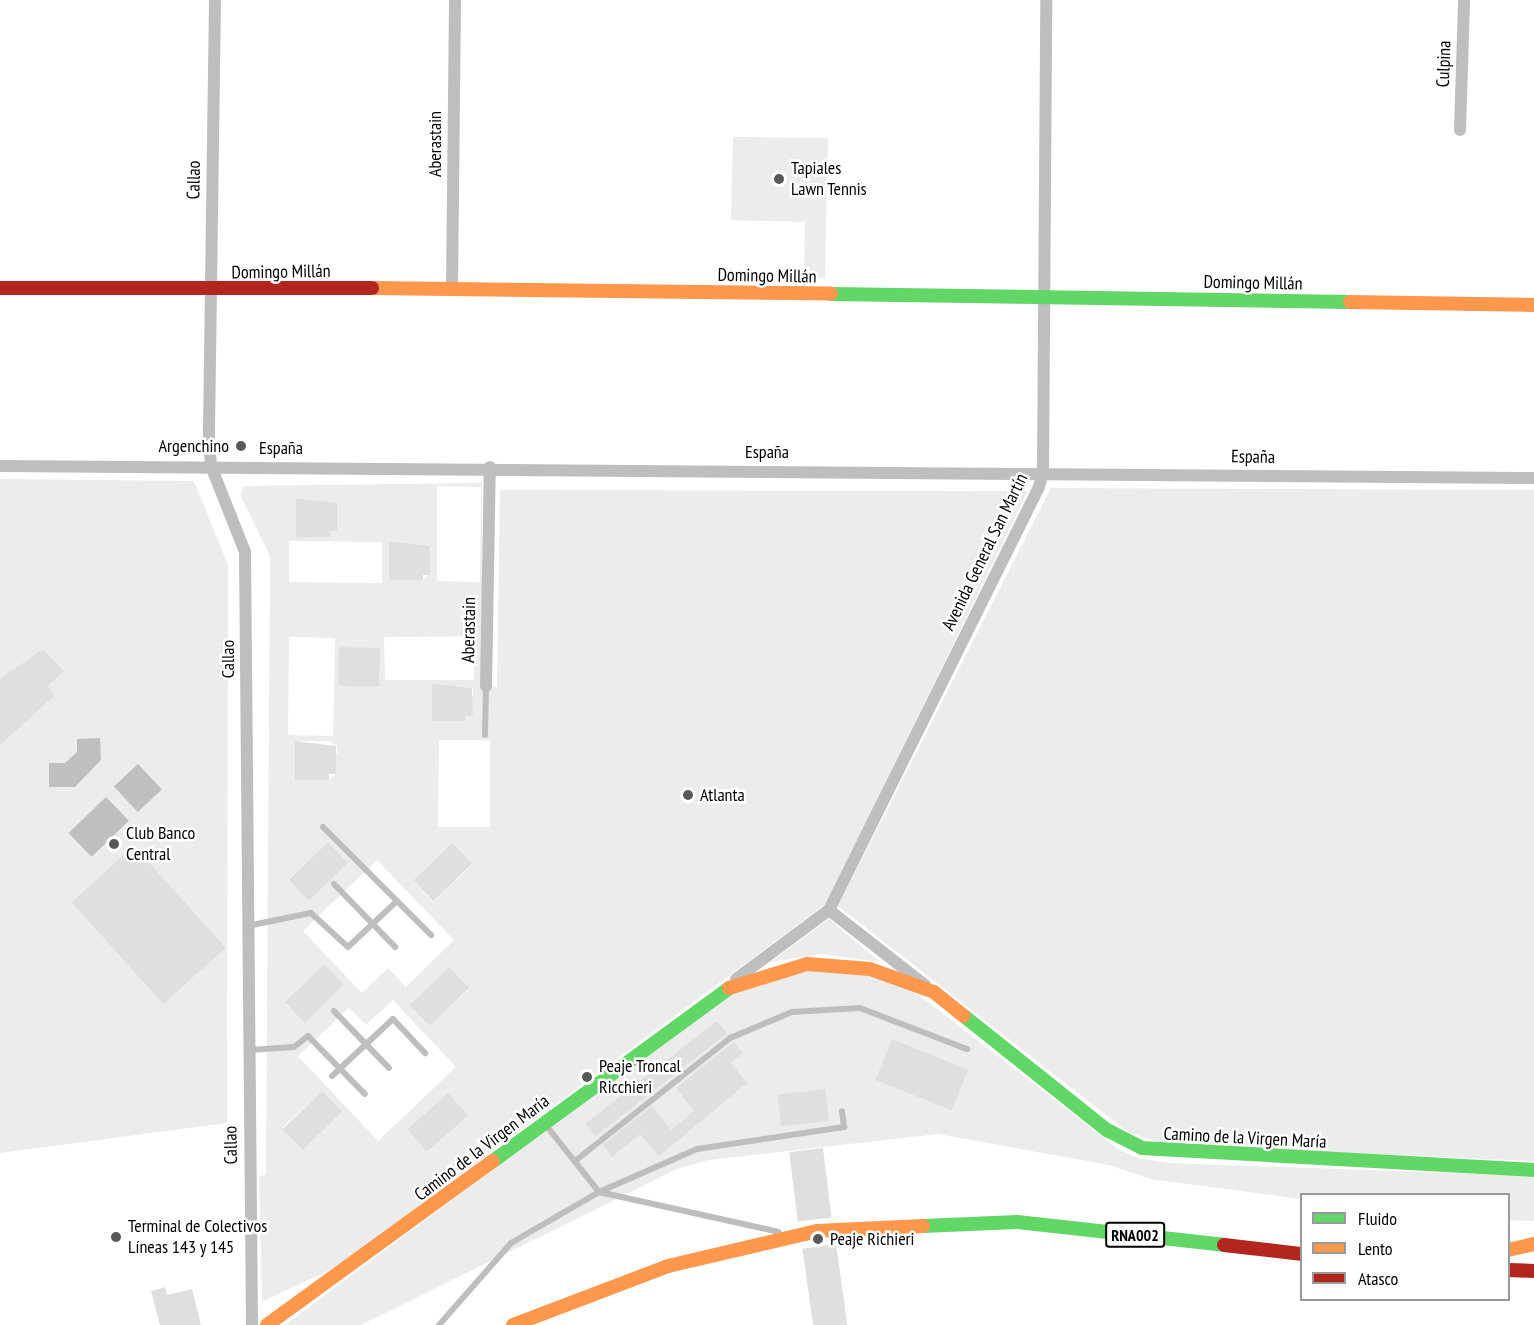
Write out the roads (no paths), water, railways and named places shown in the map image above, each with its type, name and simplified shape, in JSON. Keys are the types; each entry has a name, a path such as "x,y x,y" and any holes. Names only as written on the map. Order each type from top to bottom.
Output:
{"main road":[{"name":"Domingo Millán","path":"0,288 210,290 452,288 1534,305"},
{"name":"Camino de la Virgen María","path":"267,1325 545,1124 716,994 777,970 837,963 896,976 934,992 1107,1130 1142,1148 1163,1154 1534,1170"},
{"name":"RNA002","path":"513,1325 668,1266 794,1235 1017,1222 1300,1254"},
{"path":"1510,1250 1534,1244"},
{"path":"1510,1270 1534,1271"}],"street":[{"name":"Callao","path":"215,0 210,290 211,466 245,552 252,1325"},
{"name":"Aberastain","path":"452,288 454,0"},
{"name":"Avenida General San Martín","path":"829,910 1043,472 1046,0"},
{"name":"Culpina","path":"1460,130 1464,0"},
{"name":"España","path":"0,466 490,467 1534,478"},
{"name":"Aberastain","path":"486,686 490,467"},
{"name":"Camino de la Virgen María","path":"716,994 829,910 934,992"}],"lane":[{"path":"485,735 486,686"},
{"path":"323,827 431,935"},
{"path":"334,884 395,947"},
{"path":"247,926 311,913 348,947 397,901"},
{"path":"575,1161 730,1038 792,1012 860,1008 967,1049"},
{"path":"334,1011 389,1068"},
{"path":"332,1076 393,1019 424,1053"},
{"path":"248,1050 294,1047 308,1036 365,1094"},
{"path":"439,1325 511,1243 599,1192 697,1149 844,1127 842,1111"},
{"path":"545,1124 599,1192 794,1235"}],"place":[{"name":"Tapiales Lawn Tennis","path":"779,179"},
{"name":"Argenchino","path":"241,446"},
{"name":"Atlanta","path":"688,795"},
{"name":"Club Banco Central","path":"114,844"},
{"name":"Peaje Troncal Ricchieri","path":"587,1077"},
{"name":"Terminal de Colectivos Líneas 143 y 145","path":"116,1237"},
{"name":"Peaje Richieri","path":"818,1239"}]}
